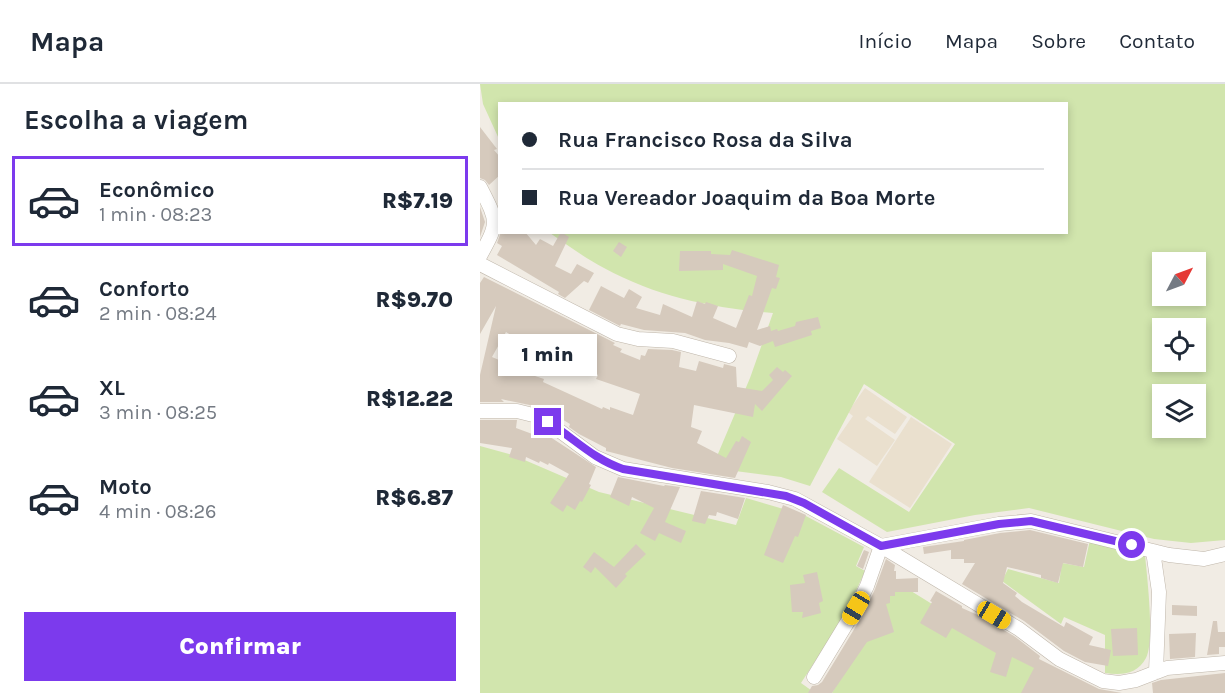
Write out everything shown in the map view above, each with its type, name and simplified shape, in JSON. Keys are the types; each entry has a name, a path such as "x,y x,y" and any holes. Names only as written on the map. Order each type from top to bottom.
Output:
{"street":[{"path":"480,187 494,215 494,228 480,256"},
{"path":"480,264 617,334 638,339 673,341 729,356"},
{"path":"480,411 517,411 541,417 595,457 623,469 768,492 795,499 881,546 1019,629 1059,658 1098,679 1119,683 1167,668 1225,663"},
{"path":"881,546 1014,522 1031,521 1154,551 1204,559 1225,554"},
{"path":"814,677 856,608 881,546"},
{"path":"1130,693 1150,675 1159,592 1154,551"},
{"path":"1111,682 1122,693"}],"shaded area":[{"path":"865,388 907,417 895,434 868,416 865,419 895,440 877,466 837,439 853,416 848,412"},
{"path":"911,417 952,444 910,508 869,482"}],"green space":[{"path":"480,84 1225,84 1225,540 1191,543 1154,539 1029,508 975,515 887,532 822,492 839,468 909,512 955,444 864,384 810,486 781,477 712,468 750,378 773,313 686,300 644,287 597,264 551,234 1068,234 1068,102 498,102 498,137 483,104"},
{"path":"480,446 513,455 599,492 736,525 746,498 804,515 864,547 856,566 865,571 836,628 801,683 815,693 480,693"},
{"path":"1090,540 1145,555 1150,608 1149,650 1142,664 1128,673 1105,673 1105,635 1064,617 1061,624 1002,581 1008,569 1059,583 1062,563 1084,567"},
{"path":"890,578 1055,680 1048,693 832,693 851,660"}],"building":[{"path":"480,127 497,149 494,150 498,155 498,177 489,185 480,178"},
{"path":"480,207 485,222 480,237"},
{"path":"500,234 527,234 536,245 540,239 553,246 560,234 564,234 569,237 555,266 571,274 577,264 594,273 588,283 584,281 565,298 558,294 559,292 497,255 502,246 497,243"},
{"path":"619,242 627,247 621,257 613,251"},
{"path":"732,250 779,265 776,277 780,278 776,289 772,288 757,330 770,326 771,331 777,329 778,331 795,326 796,322 818,317 821,328 811,331 812,335 775,347 773,341 760,346 749,342 747,348 705,340 685,333 644,330 621,324 620,326 589,310 601,286 624,298 629,289 642,297 636,308 660,315 663,304 692,317 697,301 705,304 706,302 718,306 713,318 736,328 749,295 752,296 757,276 723,264 723,270 679,271 680,251 711,251 711,254 730,255"},
{"path":"484,277 615,343 613,345 622,349 620,352 640,360 641,355 645,356 648,349 681,352 679,367 696,371 699,361 723,368 724,364 736,367 737,387 762,391 773,380 769,375 777,367 792,376 762,411 755,404 753,417 694,405 691,427 702,431 697,443 726,458 736,441 739,442 742,436 751,442 735,478 672,468 606,451 606,448 579,434 569,427 570,424 544,408 501,399 504,402 480,402 480,375 496,306 480,334 480,283","holes":["506,332 524,343 513,366 492,357","548,346 570,356 569,359 598,375 596,379 640,394 633,415 610,407 610,410 603,407 602,409 532,375"]},
{"path":"480,420 517,420 516,428 535,435 538,429 596,467 589,484 591,485 582,502 580,501 575,510 567,505 563,512 550,503 569,474 549,463 548,465 540,461 539,463 526,457 525,462 509,457 512,448 480,443"},
{"path":"618,477 680,487 665,522 686,531 681,543 659,533 655,541 640,533 654,508 632,497 629,506 610,497"},
{"path":"701,491 745,498 738,519 717,512 716,516 709,515 705,524 692,521"},
{"path":"783,505 806,515 798,537 795,536 783,563 764,555"},
{"path":"1030,530 1088,544 1083,567 1063,563 1058,583 1041,578 1041,575 1007,567 1003,583 1017,593 1015,596 1022,602 1064,627 1066,622 1093,637 1089,645 1111,650 1108,666 1085,662 1064,651 1024,621 962,584 975,563 964,563 964,559 951,559 951,550 924,554 923,547"},
{"path":"636,544 646,554 625,574 627,576 616,588 595,567 591,573 583,567 594,552 614,567"},
{"path":"864,550 869,552 863,569 857,566"},
{"path":"886,559 895,565 896,579 918,578 918,592 895,592 895,596 890,596 890,603 886,604 894,632 867,642 832,693 808,693 812,686 822,682 864,613"},
{"path":"817,572 823,601 819,603 821,613 802,618 803,612 792,612 790,585 805,583 803,575"},
{"path":"936,591 1014,636 1040,656 1039,659 1099,689 1122,693 1021,693 1034,668 1012,657 1006,677 990,672 996,653 952,628 946,638 920,623"},
{"path":"1172,605 1197,606 1197,616 1172,615"},
{"path":"1213,621 1217,621 1218,632 1225,632 1225,647 1219,647 1219,654 1207,655"},
{"path":"1137,628 1138,655 1113,656 1111,629"},
{"path":"1196,633 1195,657 1170,659 1169,634"},
{"path":"1225,673 1225,693 1153,693 1152,683 1161,680"}],"route":[{"path":"548,422 595,457 612,466 786,496 804,503 881,546 999,524 1031,521 1132,545"}]}
